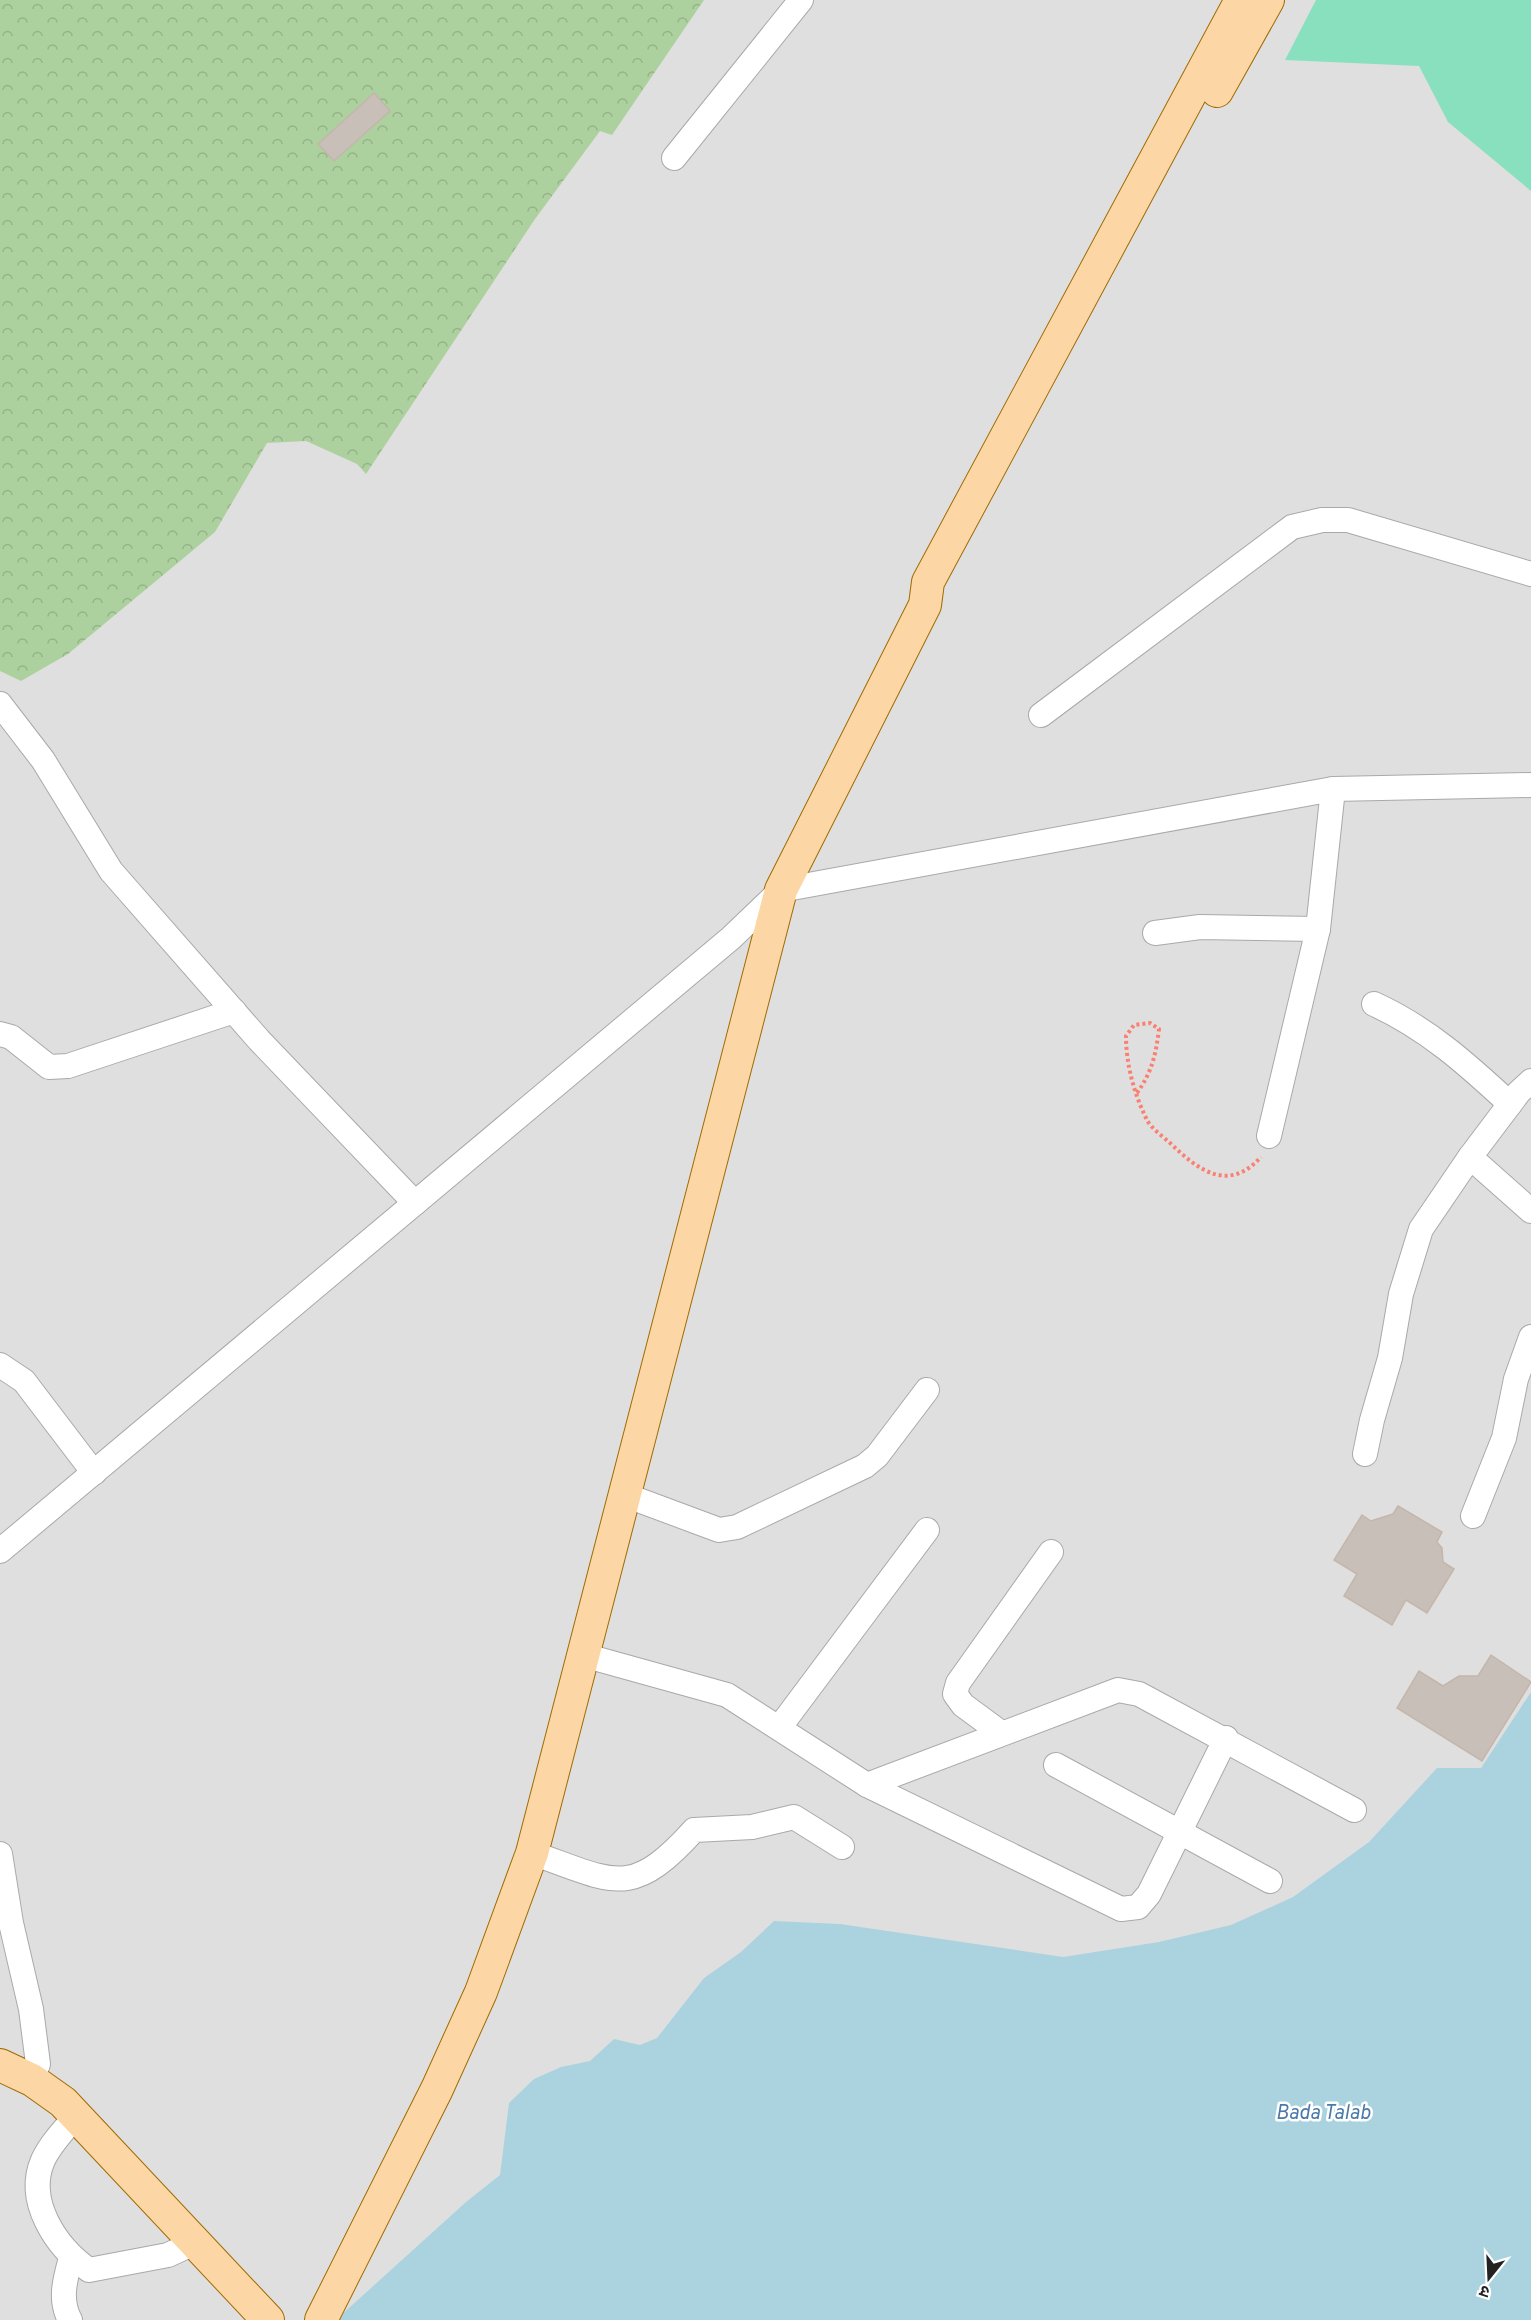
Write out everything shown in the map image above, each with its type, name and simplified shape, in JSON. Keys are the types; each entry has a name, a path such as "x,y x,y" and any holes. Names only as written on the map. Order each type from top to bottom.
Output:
{"main road":[{"path":"321,2320 360,2246 471,2013 532,1854 782,890 925,605 928,582 1241,0"},
{"path":"925,605 945,591 1268,0"},
{"path":"0,2065 32,2080 77,2115 268,2320"}],"street":[{"path":"674,158 801,0"},
{"path":"1041,715 1292,527 1322,520 1348,520 1531,574"},
{"path":"0,704 43,760 111,871 234,1011 415,1203"},
{"path":"0,1551 731,938 782,890 1333,789 1531,785"},
{"path":"1269,1136 1318,929 1333,789"},
{"path":"1155,933 1200,927 1318,929"},
{"path":"1374,1004 1405,1018 1460,1057 1510,1104"},
{"path":"0,1034 11,1037 49,1067 68,1066 234,1011"},
{"path":"1365,1454 1372,1419 1390,1358 1401,1294 1420,1229 1510,1104 1531,1081"},
{"path":"1470,1158 1531,1211"},
{"path":"1473,1516 1504,1438 1516,1378 1531,1337"},
{"path":"0,1365 24,1381 94,1473"},
{"path":"625,1495 710,1528 719,1530 737,1527 865,1466 877,1456 927,1390"},
{"path":"779,1728 927,1530"},
{"path":"1001,1733 963,1705 955,1694 958,1683 1051,1552"},
{"path":"584,1655 727,1695 867,1785 1120,1909 1138,1907 1149,1894 1226,1738"},
{"path":"867,1785 1118,1690 1139,1694 1226,1738 1354,1810"},
{"path":"1056,1765 1270,1881"},
{"path":"532,1854 594,1875 623,1881 647,1874 694,1830 752,1827 794,1817 842,1847"},
{"path":"0,1854 11,1923 31,2009 38,2064 32,2080"},
{"path":"77,2115 50,2147 41,2168 37,2189 49,2228 71,2258 89,2270 168,2255 196,2241"},
{"path":"70,2320 65,2312 63,2284 71,2258"}],"path":[{"path":"1137,1093 1153,1066 1158,1044 1159,1029 1150,1023 1134,1025 1126,1036 1130,1076 1147,1122 1174,1148 1209,1172 1225,1177 1244,1174 1264,1155 1269,1136"}],"shaded area":[{"path":"0,0 1531,0 1531,2320 0,2320"}],"green space":[{"path":"0,0 704,0 612,135 600,131 535,219 366,474 357,464 306,441 267,443 215,532 68,654 21,681 0,671"},
{"path":"1316,0 1531,0 1531,191 1448,122 1419,66 1285,60"}],"water":[{"name":"Bada Talab","path":"1531,1692 1531,2320 340,2320 339,2317 466,2202 500,2175 509,2103 534,2079 561,2067 590,2061 614,2039 640,2045 657,2038 704,1978 741,1952 774,1921 840,1924 1063,1957 1159,1942 1231,1925 1293,1897 1369,1842 1437,1768 1481,1768"}],"building":[{"path":"374,93 390,111 334,161 318,144"},
{"path":"1398,1506 1442,1532 1437,1542 1442,1548 1443,1562 1454,1569 1427,1613 1406,1600 1392,1625 1344,1596 1357,1574 1334,1560 1362,1515 1371,1521 1393,1514"},
{"path":"1491,1655 1531,1682 1482,1761 1397,1708 1419,1671 1443,1686 1459,1676 1478,1676"}]}
